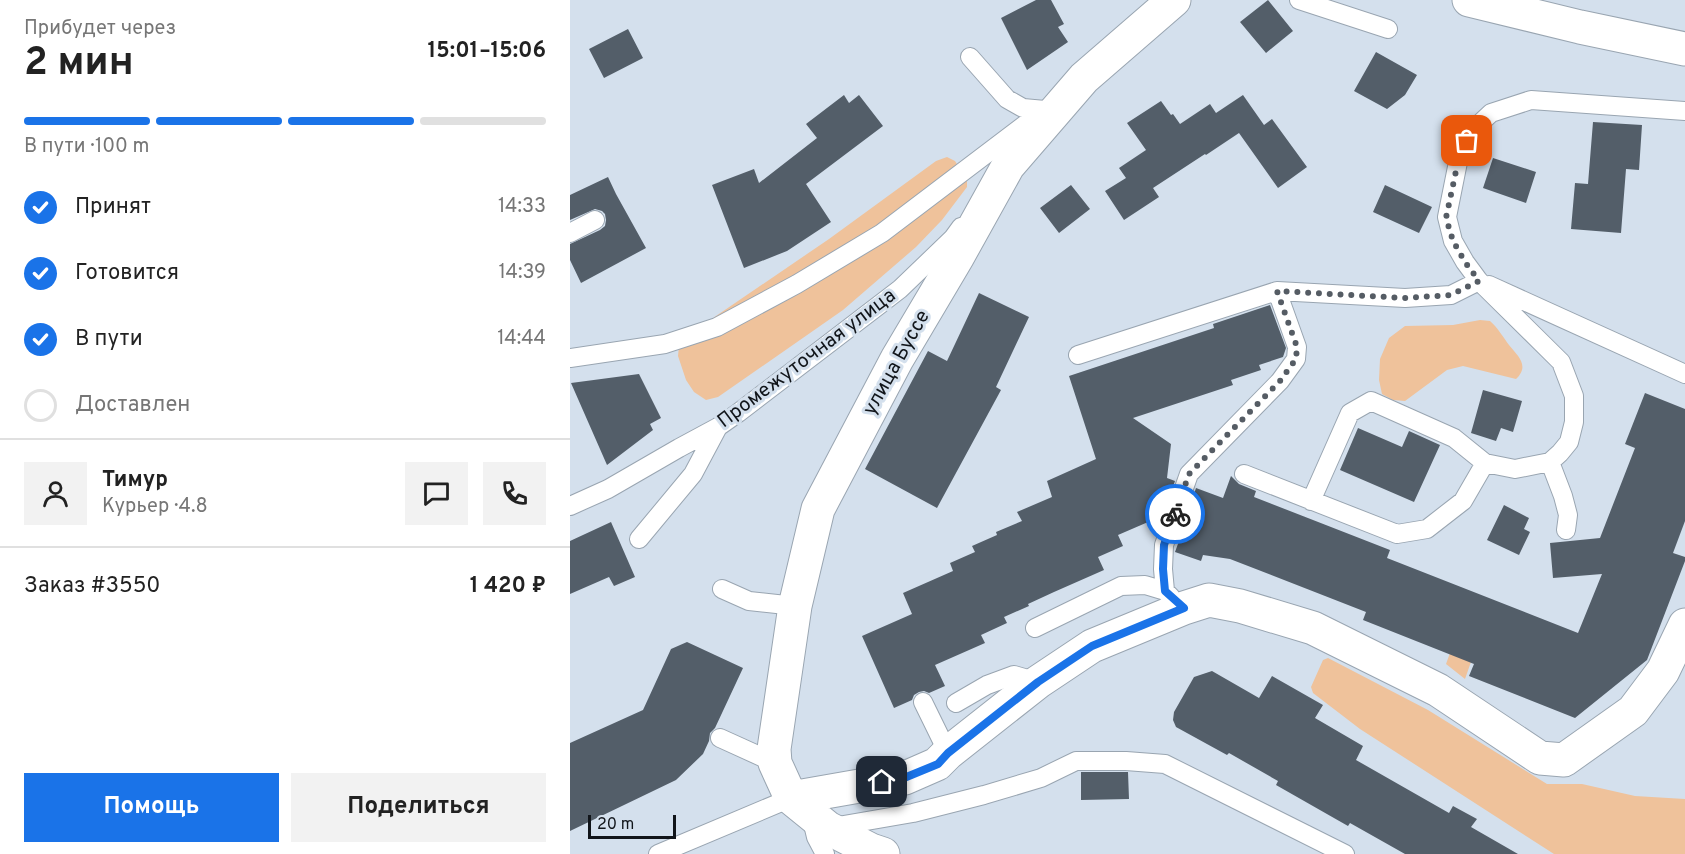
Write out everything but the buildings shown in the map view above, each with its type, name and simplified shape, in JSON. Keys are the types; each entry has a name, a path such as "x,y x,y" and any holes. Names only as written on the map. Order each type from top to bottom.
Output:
{"street":[{"name":"улица Буссе","path":"813,823 775,763 774,749 795,606 818,509 897,359 1008,166 1084,78 1174,0"},
{"path":"1469,0 1685,49"},
{"path":"813,823 904,778 938,764 948,753 1038,682 1092,646 1174,599 1209,600 1240,606 1313,628 1438,690 1540,758 1564,760 1633,711 1663,671 1685,625"},
{"path":"813,823 883,854"}],"lane":[{"path":"1299,0 1388,29"},
{"path":"970,57 1007,99 1023,108 1045,110"},
{"path":"570,358 665,344 717,327 797,284 882,232 1045,110 1084,78"},
{"path":"1311,501 1350,413 1371,401 1454,438 1485,463 1515,469 1550,462 1560,453 1569,441 1574,422 1574,396 1561,362 1479,281 1453,241 1446,218 1459,157 1474,129 1491,113 1531,100 1685,111"},
{"name":"Промежуточная улица","path":"570,506 608,489 718,427 900,289 953,238 1008,166"},
{"path":"570,233 594,220"},
{"path":"1078,356 1277,291 1405,298 1451,295 1479,281"},
{"path":"1479,281 1685,374"},
{"path":"1174,599 1163,569 1164,545 1189,474 1280,381 1296,359 1297,347 1277,291"},
{"path":"639,539 693,474 718,427"},
{"path":"1550,462 1569,515 1566,530"},
{"path":"1244,474 1397,534 1427,529 1463,501 1485,463"},
{"path":"1035,628 1121,586 1144,585 1174,599"},
{"path":"722,589 749,601 795,606"},
{"path":"956,703 987,686 1014,675 1038,682"},
{"path":"923,702 948,753"},
{"path":"720,738 775,763"},
{"path":"658,854 813,823 913,813 1041,778 1076,761 1125,760 1165,764 1345,854"}],"shaded area":[{"path":"947,157 955,161 967,180 967,187 942,220 916,247 843,310 718,397 706,400 694,392 686,380 678,356 679,346 694,331 829,239 936,161"},
{"path":"1480,320 1490,321 1519,357 1522,370 1516,379 1463,366 1447,370 1405,401 1393,400 1382,394 1379,380 1380,359 1389,338 1405,326 1453,325"},
{"path":"1459,628 1480,636 1465,679 1446,664"},
{"path":"1328,658 1428,710 1547,784 1582,784 1635,796 1685,799 1685,854 1554,854 1360,729 1313,693 1311,687 1323,660"}],"way so far":[{"path":"1175,514 1189,474 1280,381 1296,359 1297,347 1277,291 1405,298 1451,295 1479,281 1453,241 1446,218 1459,157 1467,141"}],"route":[{"path":"882,782 904,778 938,764 948,753 1038,682 1092,646 1184,608 1165,591 1164,545 1175,514"}]}
